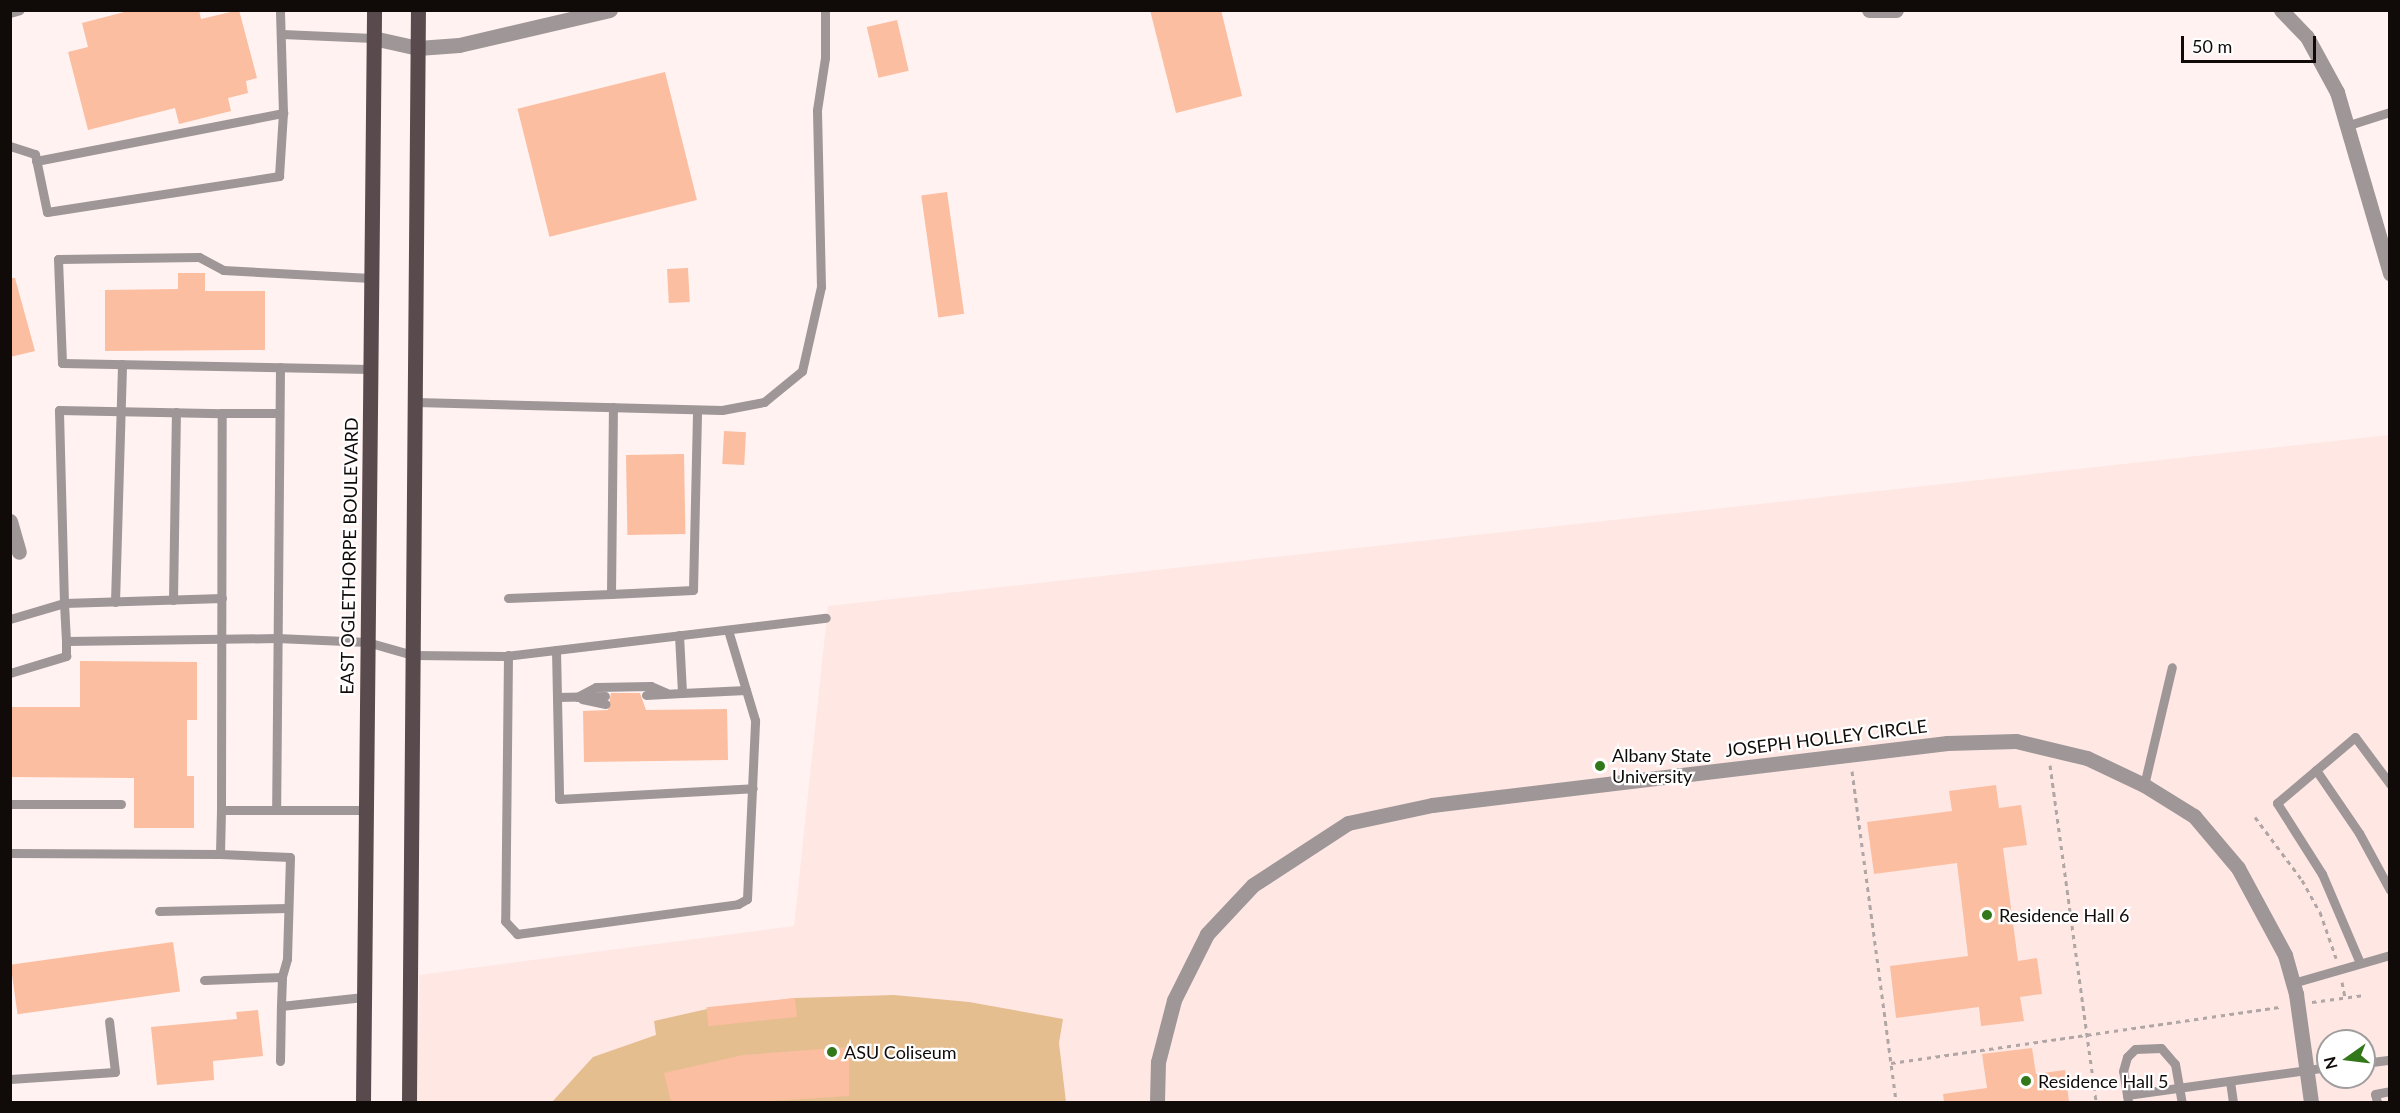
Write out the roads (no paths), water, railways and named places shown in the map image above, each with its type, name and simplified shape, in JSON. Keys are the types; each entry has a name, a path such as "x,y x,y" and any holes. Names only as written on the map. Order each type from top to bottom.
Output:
{"main road":[{"name":"EAST OGLETHORPE BOULEVARD","path":"363,1102 374,10"},
{"path":"409,1102 418,10"}],"street":[{"path":"373,38 418,48 459,45 610,10"},
{"path":"1869,10 1896,10"},
{"path":"2281,10 2320,57 2337,92 2390,273"},
{"path":"10,521 19,552"},
{"name":"JOSEPH HOLLEY CIRCLE","path":"1156,1102 1158,1062 1174,1000 1207,934 1253,885 1348,823 1432,805 1947,742 2016,741 2088,758 2144,785 2194,816 2238,868 2273,928 2293,983 2311,1102"}],"lane":[{"path":"10,13 20,10"},
{"path":"10,146 34,154 47,212 279,176 283,113 280,10"},
{"path":"416,402 722,410 764,402 802,371 821,287 817,110 825,58 825,10"},
{"path":"282,34 373,38"},
{"path":"2346,126 2390,112"},
{"path":"36,161 283,113"},
{"path":"370,369 62,363 58,259 199,257 223,270 371,278"},
{"path":"115,602 118,411 122,364"},
{"path":"276,810 280,367"},
{"path":"611,594 613,407"},
{"path":"10,673 66,656 59,410 279,413"},
{"path":"508,598 693,590 697,410"},
{"path":"173,600 176,412"},
{"path":"220,854 222,412"},
{"path":"10,619 64,603 222,598"},
{"path":"66,641 277,638 367,642 413,655 508,656 826,618"},
{"path":"508,656 505,921 509,930 518,934 738,904 747,899 755,720 728,630"},
{"path":"679,635 682,693"},
{"path":"556,650 559,799 753,788"},
{"path":"2144,785 2172,667"},
{"path":"577,697 596,687 651,686 667,693"},
{"path":"646,699 667,693 746,690"},
{"path":"557,697 605,700"},
{"path":"2360,963 2322,874 2277,803 2355,737 2390,784"},
{"path":"2316,770 2359,833 2390,890"},
{"path":"10,804 120,804"},
{"path":"221,810 365,810"},
{"path":"10,852 290,857 287,959 282,977 280,1061"},
{"path":"159,911 288,908"},
{"path":"2293,983 2390,954"},
{"path":"204,980 282,977"},
{"path":"281,1006 364,997"},
{"path":"10,1079 115,1072 109,1021"},
{"path":"2182,1102 2180,1088 2170,1055 2161,1048 2149,1047 2135,1049 2127,1057 2123,1071 2128,1099 2180,1088 2316,1069"},
{"path":"2230,1081 2233,1102"},
{"path":"2377,1102 2375,1094 2390,1091"}],"place":[{"name":"Albany State University","path":"1600,766"},
{"name":"Residence Hall 6","path":"1987,915"},
{"name":"ASU Coliseum","path":"832,1052"},
{"name":"Residence Hall 5","path":"2026,1081"}]}
